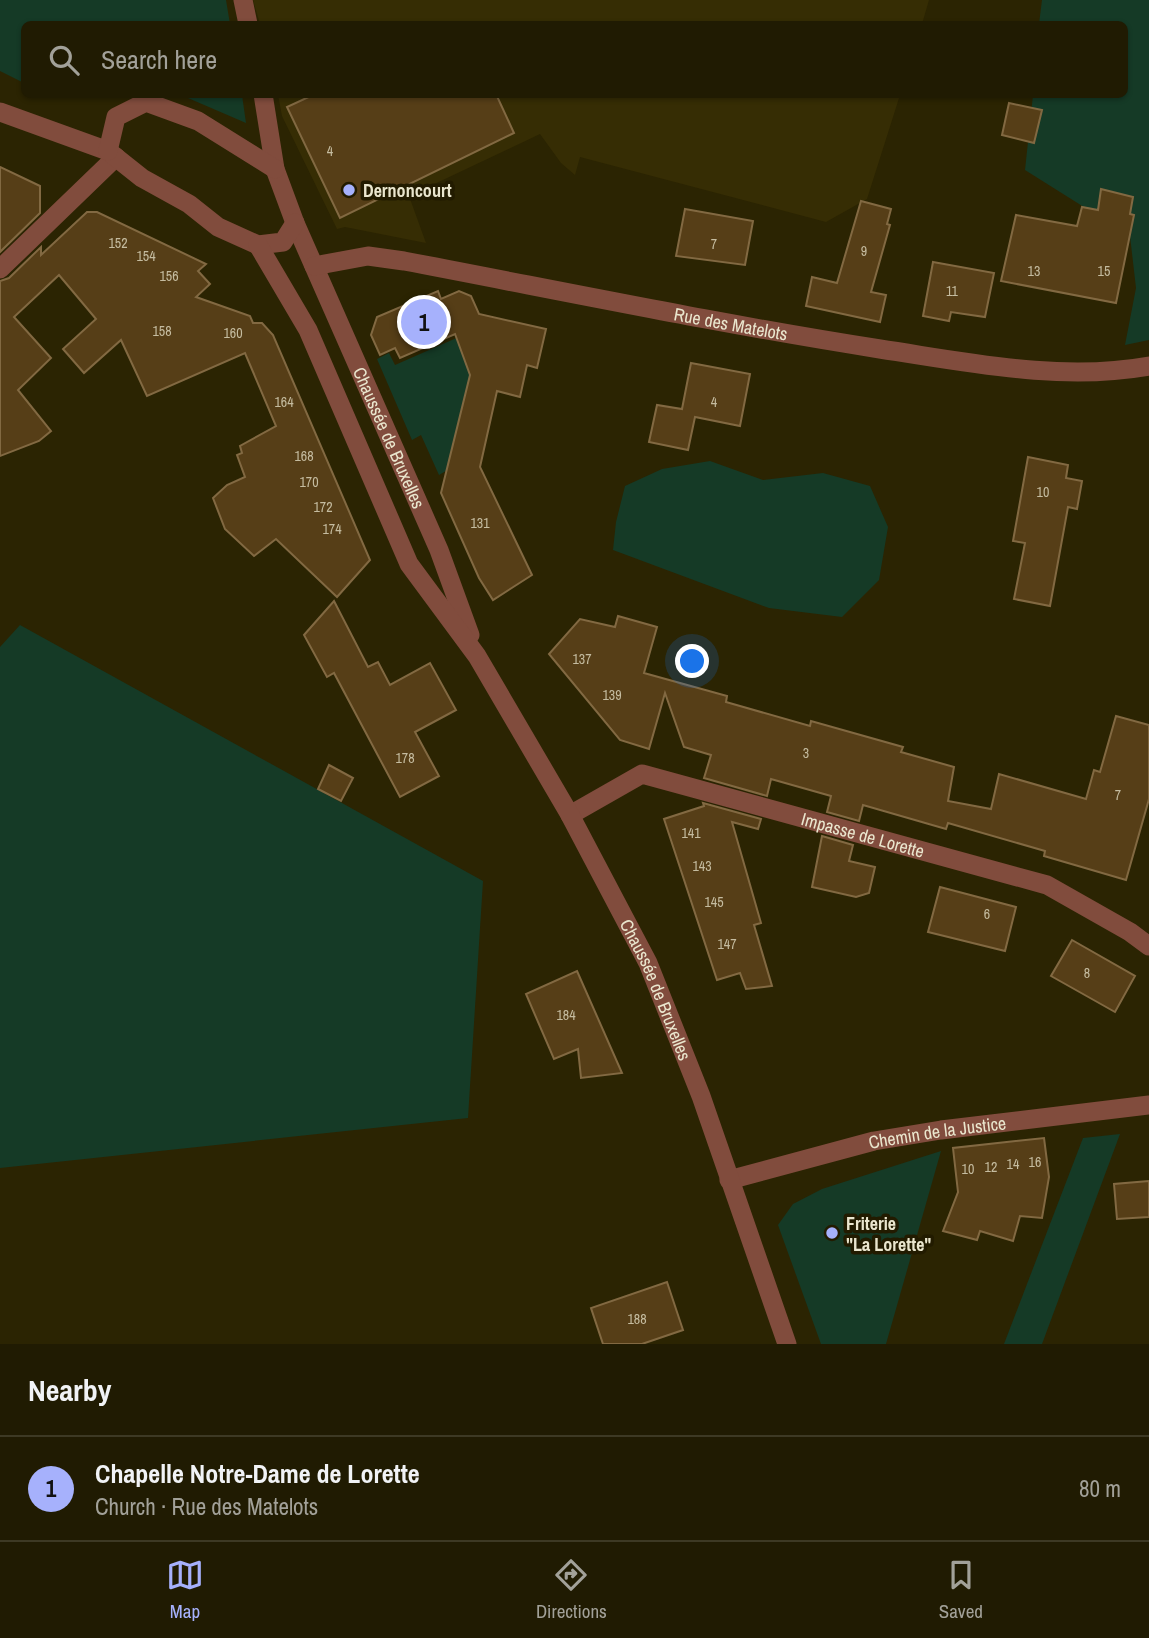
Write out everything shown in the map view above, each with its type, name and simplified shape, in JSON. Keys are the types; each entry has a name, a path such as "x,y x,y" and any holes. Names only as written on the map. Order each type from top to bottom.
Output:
{"street":[{"path":"243,0 247,21"},
{"name":"Chaussée de Bruxelles","path":"264,98 275,169 295,223 439,550 477,656"},
{"path":"0,269 112,154 117,117 146,102 198,121 275,169"},
{"path":"0,112 112,154 142,178 189,204 218,227 258,245 283,242 295,223"},
{"name":"Chaussée de Bruxelles","path":"258,245 308,330 409,564 477,656 570,815 648,963 692,1071 787,1344"},
{"name":"Rue des Matelots","path":"314,266 368,256 404,261 778,333 1021,370 1121,371 1149,366"},
{"name":"Impasse de Lorette","path":"570,815 642,774 1047,885 1122,927 1149,946"},
{"name":"Chemin de la Justice","path":"729,1180 874,1141 941,1130 1149,1105"}],"shaded area":[{"path":"253,0 929,0 923,21 259,21"},
{"path":"279,98 899,98 867,199 826,222 580,157 575,175 561,163 540,134 409,196 426,243 345,227 337,229 282,116"}],"green space":[{"path":"0,0 226,0 230,21 21,21 21,82 0,71"},
{"path":"1042,0 1149,0 1149,340 1125,345 1136,288 1130,236 1025,170 1033,98 1128,98 1128,21 1039,21"},
{"path":"188,98 242,98 246,123"},
{"path":"461,336 480,342 451,468 439,475 421,435 412,440 377,359 389,353 395,365"},
{"path":"710,461 763,480 823,473 870,486 888,527 879,580 842,617 769,608 613,550 616,522 625,486 662,469"},
{"path":"20,625 483,881 468,1118 0,1168 0,647"},
{"path":"1120,1134 1042,1344 1004,1344 1083,1138"},
{"path":"941,1151 886,1344 821,1344 778,1225 793,1204 822,1189"}],"building":[{"path":"306,98 498,98 514,133 340,218 287,107"},
{"path":"1009,103 1042,110 1034,143 1002,135"},
{"path":"0,167 40,186 40,213 0,252"},
{"path":"1101,189 1133,197 1130,214 1134,215 1116,303 1001,281 1016,215 1077,226 1082,207 1098,210"},
{"path":"861,201 891,209 887,224 890,225 871,292 886,295 880,322 806,306 812,277 837,283"},
{"path":"685,209 753,221 745,265 676,256"},
{"path":"87,212 97,212 206,264 198,271 210,284 196,297 250,316 253,323 262,323 273,335 370,560 337,597 276,539 254,556 225,529 213,498 227,485 245,477 237,455 242,453 240,446 276,426 245,353 147,396 121,340 84,373 63,349 96,319 59,275 14,317 51,358 18,390 51,431 39,441 0,456 0,281 9,278 41,247 41,255"},
{"path":"933,262 994,273 985,317 951,312 949,321 923,316"},
{"path":"438,291 441,299 459,291 471,296 479,314 546,329 537,368 527,365 520,397 497,391 480,467 532,575 493,600 479,578 441,493 470,375 455,334 400,358 395,348 380,355 371,335 377,317"},
{"path":"691,363 750,374 740,426 695,417 688,450 649,442 657,405 682,409"},
{"path":"1028,457 1068,465 1066,478 1082,481 1077,509 1068,507 1050,606 1014,599 1025,543 1013,541"},
{"path":"334,601 368,667 378,662 390,685 430,663 456,710 415,732 439,776 400,797 334,673 327,677 304,635"},
{"path":"618,616 657,627 644,673 727,696 726,702 810,726 811,721 903,747 901,752 954,767 948,801 991,809 999,774 1086,799 1094,770 1100,772 1116,716 1149,725 1149,799 1126,880 1044,856 1045,851 948,823 946,829 863,805 859,821 827,812 831,796 771,779 767,796 704,778 711,755 684,747 665,693 649,749 620,740 549,654 580,619 615,627"},
{"path":"329,765 353,778 341,801 318,789"},
{"path":"703,803 761,819 758,829 732,822 761,923 754,925 772,986 746,989 740,973 717,980 664,819 704,806"},
{"path":"822,836 853,845 849,861 875,867 869,893 856,897 812,887"},
{"path":"940,887 1016,907 1005,951 928,932"},
{"path":"1072,940 1135,976 1115,1012 1051,976"},
{"path":"577,971 622,1073 581,1078 578,1049 554,1059 526,994"},
{"path":"1044,1138 1049,1177 1042,1218 1020,1216 1013,1241 980,1231 977,1240 943,1231 958,1192 953,1148"},
{"path":"1149,1181 1149,1217 1117,1219 1114,1184"},
{"path":"667,1282 683,1330 642,1344 603,1344 591,1308"}],"place":[{"name":"Dernoncourt","path":"349,190"},
{"name":"Chapelle Notre-Dame de Lorette","path":"424,322"},
{"name":"Friterie \"La Lorette\"","path":"832,1233"}]}
